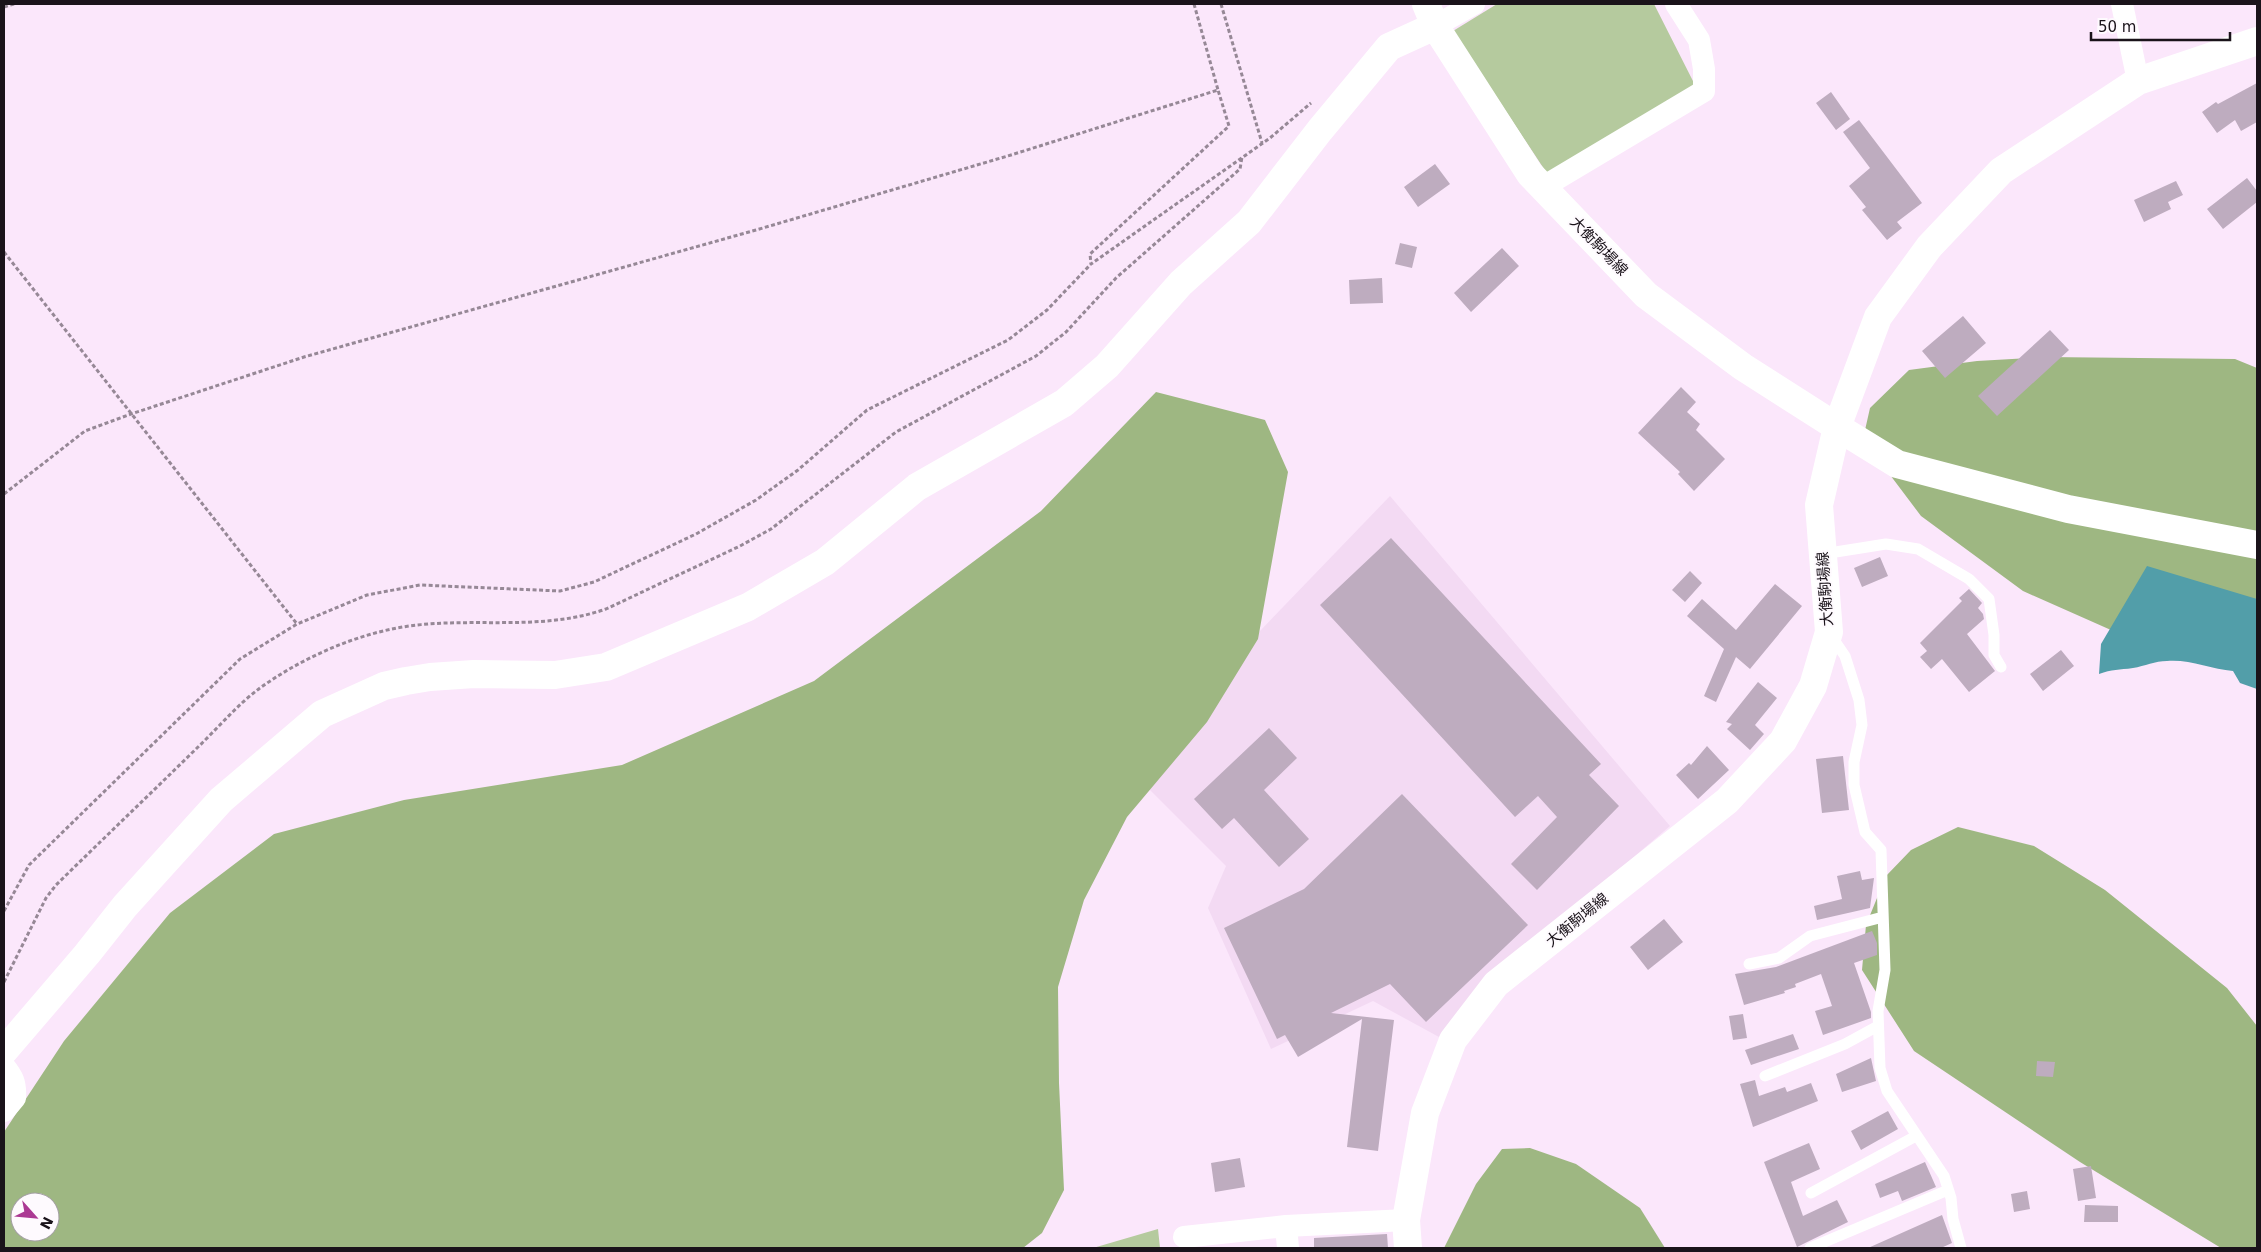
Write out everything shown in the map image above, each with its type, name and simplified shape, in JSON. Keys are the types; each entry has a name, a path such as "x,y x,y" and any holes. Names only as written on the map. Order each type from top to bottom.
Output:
{"street":[{"path":"4,1051 87,954 125,906 221,800 322,714 384,686 406,680 474,674 555,675 606,667 748,607 825,562 916,487 1064,403 1107,366 1180,283 1249,222 1320,130 1389,47 1430,15 1474,4"},
{"path":"1543,187 1704,91 1704,69 1699,40 1676,4"},
{"path":"2122,4 2138,81"},
{"name":"大衡駒場線","path":"1408,1248 1406,1220 1425,1113 1453,1040 1496,984 1727,801 1783,741 1813,686 1829,632 1819,505 1837,427 1743,367 1646,295 1530,174 1430,15"},
{"path":"2257,41 2138,81 2001,171 1929,247 1878,317 1837,427 1897,464 2068,509 2257,545"},
{"path":"4,1066 14,1078 16,1087 16,1098 4,1111"},
{"path":"1184,1236 1286,1226 1406,1220"},
{"path":"1286,1226 1288,1248"}],"lane":[{"path":"1823,554 1886,544 1918,549 1969,579 1989,599 1992,610 1994,655 2001,668"},
{"path":"1829,632 1845,656 1858,700 1862,725 1854,762 1854,786 1865,832 1882,850 1885,970 1878,1011 1880,1068 1887,1091 1944,1176 1961,1248"},
{"path":"1749,964 1779,958 1810,936 1883,917"},
{"path":"1765,1076 1845,1044 1878,1026"},
{"path":"1811,1193 1916,1136"},
{"path":"1810,1248 1948,1190"}],"path":[{"path":"4,7 14,4"},
{"path":"1091,264 1090,254 1229,126 1194,4"},
{"path":"1221,4 1262,143"},
{"path":"4,494 85,431 131,414 304,357 775,224 1011,155 1218,90"},
{"path":"4,911 29,865 240,659 298,624 367,595 420,585 560,591 594,582 696,534 756,500 798,470 868,410 1008,340 1047,310 1091,264 1262,143 1314,101"},
{"path":"4,982 46,898 56,885 259,689 309,659 356,639 396,628 439,623 557,622 587,616 606,609 740,546 771,528 896,432 1036,356 1066,332 1116,278 1240,169 1242,157"},
{"path":"4,252 298,624"}],"shaded area":[{"path":"1390,496 1670,826 1466,1001 1439,1037 1373,1001 1271,1049 1208,908 1226,866 1128,768"}],"green space":[{"path":"1497,4 1654,4 1696,87 1548,175 1453,31"},
{"path":"2045,357 2235,359 2257,368 2257,671 2138,642 2023,591 1921,516 1863,439 1870,408 1909,370 1977,361"},
{"path":"1156,392 1265,420 1288,472 1258,639 1207,722 1127,817 1084,900 1058,987 1059,1083 1064,1190 1042,1233 1023,1248 4,1248 4,1132 64,1041 170,913 274,834 404,800 622,765 814,681 1041,511"},
{"path":"1958,827 2034,846 2105,890 2227,988 2257,1026 2257,1248 2221,1248 2080,1162 1914,1051 1862,970 1866,925 1886,876 1911,850"},
{"path":"1530,1148 1576,1164 1640,1208 1665,1248 1444,1248 1476,1184 1502,1149"},
{"path":"1158,1229 1160,1248 1093,1248"}],"water":[{"path":"2147,566 2257,599 2257,689 2240,683 2233,671 2184,661 2158,662 2099,674 2101,644"}],"building":[{"path":"2257,83 2257,122 2241,131 2235,120 2217,133 2202,112 2216,102 2218,104"},
{"path":"1831,92 1850,119 1836,130 1816,103"},
{"path":"1859,120 1922,203 1897,222 1902,228 1887,240 1862,210 1866,207 1849,186 1870,168 1843,132"},
{"path":"1435,164 1450,184 1418,207 1404,187"},
{"path":"2247,178 2257,191 2257,202 2223,229 2207,209"},
{"path":"2176,181 2183,195 2168,202 2171,209 2144,222 2134,200"},
{"path":"1400,243 1417,247 1412,268 1395,264"},
{"path":"1502,248 1519,266 1471,312 1454,293"},
{"path":"1382,278 1383,303 1350,304 1349,280"},
{"path":"1963,316 1986,343 1945,378 1922,351"},
{"path":"2050,330 2069,350 1997,416 1978,396"},
{"path":"1681,387 1696,402 1687,412 1700,424 1696,430 1725,459 1694,491 1678,474 1680,472 1638,433"},
{"path":"1391,538 1601,764 1589,775 1619,806 1537,890 1511,864 1557,817 1538,796 1515,817 1320,605"},
{"path":"1880,557 1888,576 1862,587 1854,568"},
{"path":"1690,571 1702,583 1685,602 1672,590"},
{"path":"1775,584 1802,606 1750,669 1736,657 1716,702 1704,696 1724,649 1687,616 1702,599 1736,630"},
{"path":"1969,589 1982,603 1978,608 1983,614 1984,619 1967,634 1995,671 1969,692 1942,659 1931,669 1920,657 1927,651 1920,643 1962,601 1959,598"},
{"path":"2061,650 2074,666 2043,691 2030,674"},
{"path":"1758,682 1777,698 1755,725 1764,734 1750,750 1727,729 1732,724 1726,722"},
{"path":"1269,728 1297,758 1264,790 1309,839 1279,867 1234,818 1222,829 1194,799"},
{"path":"1707,746 1729,770 1698,799 1676,775 1689,763 1691,765"},
{"path":"1843,756 1849,810 1822,813 1816,759"},
{"path":"1402,794 1528,925 1426,1022 1390,984 1331,1013 1394,1020 1378,1151 1347,1147 1362,1019 1298,1057 1285,1035 1277,1039 1224,928 1304,889"},
{"path":"1860,871 1862,880 1874,878 1870,908 1817,920 1814,906 1842,899 1837,876"},
{"path":"1664,919 1683,942 1648,970 1630,947"},
{"path":"1872,931 1877,943 1877,955 1854,963 1871,1012 1871,1018 1823,1035 1815,1011 1832,1006 1821,974 1795,984 1796,987 1784,991 1785,993 1744,1005 1735,974 1776,967"},
{"path":"1743,1014 1747,1038 1733,1040 1729,1016"},
{"path":"1793,1034 1799,1049 1751,1065 1745,1050"},
{"path":"1871,1058 1876,1081 1842,1092 1836,1074"},
{"path":"2037,1061 2055,1062 2053,1077 2036,1076"},
{"path":"1755,1080 1759,1096 1785,1087 1787,1092 1811,1083 1818,1101 1753,1127 1740,1084"},
{"path":"1888,1111 1898,1129 1861,1150 1851,1131"},
{"path":"1809,1143 1820,1169 1791,1182 1803,1216 1837,1200 1848,1222 1797,1247 1764,1162"},
{"path":"1240,1158 1245,1187 1215,1192 1211,1163"},
{"path":"1925,1162 1936,1187 1902,1201 1898,1191 1880,1198 1875,1184"},
{"path":"2091,1166 2096,1198 2078,1201 2073,1169"},
{"path":"2027,1191 2030,1209 2014,1212 2011,1194"},
{"path":"2085,1205 2118,1206 2118,1222 2084,1222"},
{"path":"1942,1215 1952,1243 1941,1248 1868,1248"},
{"path":"1387,1234 1388,1248 1314,1248 1314,1238"}]}
